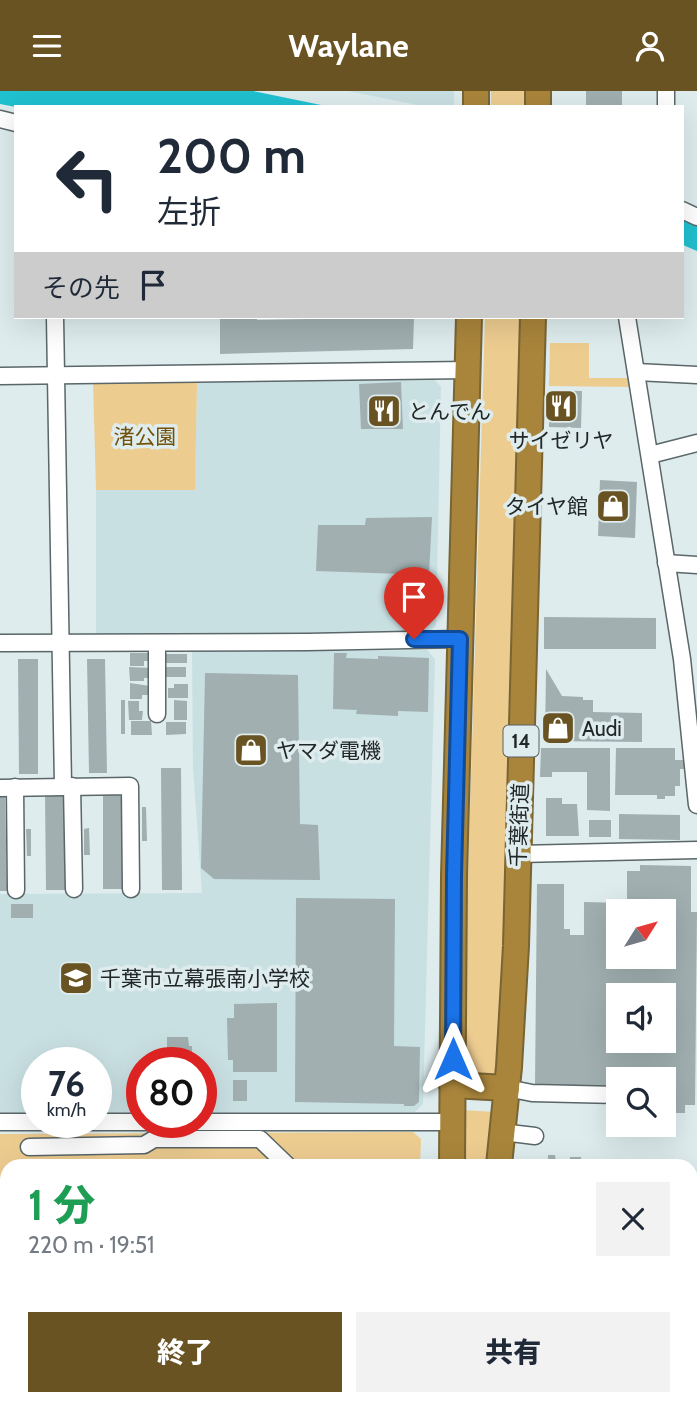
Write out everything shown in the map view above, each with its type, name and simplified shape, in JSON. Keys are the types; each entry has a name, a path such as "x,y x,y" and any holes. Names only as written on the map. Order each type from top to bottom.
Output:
{"highway":[{"path":"453,1159 454,876 469,319"},
{"name":"千葉街道","path":"500,1159 516,946 533,319"},
{"path":"453,1085 507,1088"}],"street":[{"path":"55,319 59,643 74,889"},
{"path":"627,319 666,563 690,660 697,805"},
{"path":"0,376 468,370"},
{"path":"636,372 697,375"},
{"path":"650,455 697,443"},
{"path":"666,563 697,565"},
{"path":"0,643 460,639"},
{"path":"157,643 157,713"},
{"path":"16,890 7,787 67,786 130,786 131,889"},
{"path":"518,854 697,850"},
{"path":"507,1088 532,1094 606,1095"},
{"path":"0,1122 453,1122"},
{"path":"502,1132 535,1136"},
{"path":"29,1147 144,1145 154,1139 260,1139 281,1159"}],"shaded area":[{"path":"348,91 454,91 454,105 417,105"},
{"path":"435,380 441,387 436,626 428,633 96,636 96,490 195,490 197,383"},
{"path":"427,650 435,659 423,1104 415,1112 217,1113 217,1047 126,1047 126,1113 112,1113 112,1047 21,1047 21,1113 0,1113 0,894 202,893 193,768 192,652"}],"green space":[{"path":"491,91 526,91 526,105 491,105"},
{"path":"485,319 521,319 500,1076 462,1074"},
{"path":"550,343 589,343 589,378 630,378 630,387 549,386"},
{"name":"渚公園","path":"93,382 197,383 195,490 96,490"},
{"path":"462,1110 496,1112 490,1159 462,1159"},
{"path":"413,1132 421,1139 420,1159 0,1159 0,1134 21,1134 21,1138 112,1138 112,1133 126,1133 126,1138 217,1138 217,1133"}],"water":[{"path":"0,91 253,91 321,105 14,107 0,104"},
{"path":"684,219 697,225 697,251 684,245"}],"building":[{"path":"586,91 622,91 622,105 586,105"},
{"path":"220,319 414,319 413,349 220,354"},
{"path":"401,382 403,429 361,429 359,384"},
{"path":"550,390 582,391 581,428 549,427"},
{"path":"600,480 637,482 635,538 598,536"},
{"path":"432,517 429,575 316,571 318,525 365,525 366,518"},
{"path":"544,617 656,618 656,649 544,649"},
{"path":"130,653 150,653 150,661 144,661 144,666 130,666"},
{"path":"334,653 347,653 346,658 429,658 428,712 398,711 398,716 356,714 357,710 333,709"},
{"path":"166,654 187,654 187,663 166,663"},
{"path":"18,659 38,659 38,774 19,774"},
{"path":"87,659 105,659 107,773 89,773"},
{"path":"129,667 152,668 152,678 130,681"},
{"path":"165,667 186,667 186,677 165,677"},
{"path":"546,669 562,696 593,700 593,712 642,713 642,742 545,741"},
{"name":"ヤマダ電機","path":"205,673 298,675 300,824 318,825 320,880 214,879 201,868"},
{"path":"130,683 150,686 150,695 142,695 142,699 130,699"},
{"path":"174,684 188,684 188,698 168,698 168,688 174,688"},
{"path":"121,700 125,700 125,734 121,734"},
{"path":"174,700 187,701 187,720 174,720"},
{"path":"128,701 139,701 139,711 143,711 142,720 129,720"},
{"path":"131,721 151,721 152,735 131,735"},
{"path":"166,722 186,722 186,734 166,735"},
{"path":"541,748 610,748 610,811 587,810 587,772 552,772 552,777 540,777"},
{"path":"616,748 675,748 675,760 684,760 685,769 680,769 680,786 675,786 675,796 657,799 657,795 615,795"},
{"path":"161,768 181,768 182,890 162,890"},
{"path":"0,793 5,793 7,891 0,891"},
{"path":"45,793 65,793 65,890 46,890"},
{"path":"103,794 124,794 124,889 103,889"},
{"path":"546,798 562,798 562,804 577,804 579,836 546,836"},
{"path":"142,807 146,807 147,841 142,841"},
{"path":"619,814 680,815 680,840 619,839"},
{"path":"589,820 611,820 611,837 589,837"},
{"path":"89,828 90,855 84,855 84,829"},
{"path":"26,829 31,829 31,856 27,856"},
{"path":"640,865 691,866 691,912 697,912 695,1105 685,1105 685,1113 676,1113 676,1067 606,1067 606,1086 535,1085 537,884 564,884 564,929 570,929 570,935 584,935 584,902 606,903 606,969 676,969 676,899 627,899 627,871 640,871"},
{"path":"296,898 395,899 394,1046 420,1047 419,1102 414,1106 295,1102"},
{"path":"11,904 33,904 33,918 11,918"},
{"path":"277,1003 277,1072 233,1072 233,1060 228,1060 227,1018 234,1018 234,1004"},
{"path":"167,1037 188,1037 189,1046 192,1046 192,1047 167,1047"},
{"path":"233,1080 247,1080 247,1101 233,1101"}],"place":[{"name":"サイゼリヤ","path":"561,406"},
{"name":"とんでん","path":"384,411"},
{"name":"タイヤ館","path":"613,506"},
{"name":"Audi","path":"558,728"},
{"name":"ヤマダ電機","path":"251,750"},
{"name":"千葉市立幕張南小学校","path":"76,978"}],"route":[{"path":"414,639 460,639 453,1059"}]}
